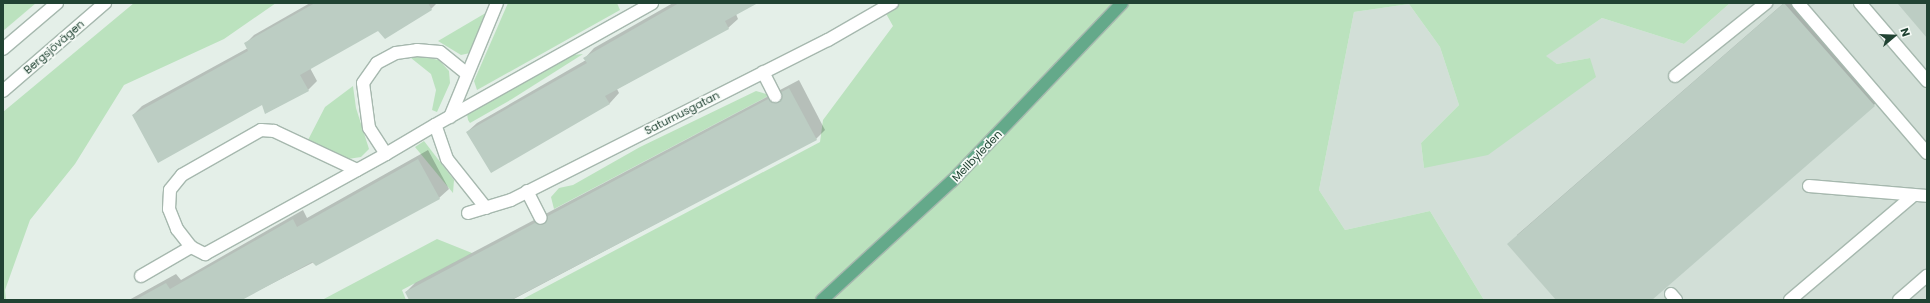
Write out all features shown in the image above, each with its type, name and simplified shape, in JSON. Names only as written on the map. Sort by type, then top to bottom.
[{"type":"main road","name":"Mellbyleden","points":[[822,300],[952,181],[1122,3]]},
{"type":"street","points":[[3,49],[57,3]]},
{"type":"street","name":"Bergsjövägen","points":[[3,91],[105,3]]},
{"type":"street","points":[[450,117],[497,3]]},
{"type":"street","points":[[357,170],[274,131],[261,130],[182,175],[170,190],[169,208],[174,222],[191,247],[205,254],[386,154],[652,3]]},
{"type":"street","name":"Saturnusgatan","points":[[468,213],[486,208],[527,191],[763,72],[892,3]]},
{"type":"street","points":[[1675,76],[1766,3]]},
{"type":"street","points":[[1798,3],[1927,153]]},
{"type":"street","points":[[1860,3],[1927,81]]},
{"type":"street","points":[[386,154],[369,128],[364,104],[362,83],[377,63],[396,53],[440,52],[467,74]]},
{"type":"street","points":[[763,72],[775,96]]},
{"type":"street","points":[[435,125],[447,159],[486,208]]},
{"type":"street","points":[[1809,186],[1927,196]]},
{"type":"street","points":[[527,191],[541,218]]},
{"type":"street","points":[[1790,300],[1914,195]]},
{"type":"street","points":[[141,276],[191,247]]},
{"type":"street","points":[[1900,300],[1927,276]]},
{"type":"shaded area","points":[[1730,3],[1927,3],[1927,300],[1484,300],[1430,211],[1345,230],[1319,190],[1354,12],[1409,4],[1440,47],[1459,105],[1421,143],[1424,168],[1590,58],[1557,64],[1545,56],[1602,18],[1684,44]]},
{"type":"green space","points":[[3,3],[36,3],[3,31]]},
{"type":"green space","points":[[134,3],[276,3],[224,39],[124,85],[75,164],[30,220],[5,290],[6,300],[3,300],[3,112]]},
{"type":"green space","points":[[508,3],[617,3],[620,10],[477,90],[474,81]]},
{"type":"green space","points":[[880,3],[1730,3],[1684,44],[1602,18],[1546,56],[1557,64],[1590,58],[1596,77],[1488,155],[1424,168],[1421,143],[1459,105],[1440,47],[1409,4],[1354,12],[1319,190],[1345,230],[1430,211],[1484,300],[521,300],[820,142],[823,120],[893,26]]},
{"type":"green space","points":[[489,11],[470,53],[461,55],[438,41]]},
{"type":"green space","points":[[583,54],[512,99],[470,123],[468,120],[467,114],[573,55]]},
{"type":"green space","points":[[419,56],[439,60],[449,71],[450,83],[437,112],[432,110],[436,90],[431,74],[411,58]]},
{"type":"green space","points":[[353,86],[356,108],[369,149],[361,157],[348,159],[308,140],[325,107]]},
{"type":"green space","points":[[756,91],[770,95],[554,209],[551,197],[559,188],[573,185],[640,147]]},
{"type":"green space","points":[[424,141],[454,180],[453,193],[415,147]]},
{"type":"green space","points":[[437,239],[472,253],[402,290],[406,300],[322,300]]},
{"type":"building","points":[[315,3],[428,3],[432,10],[385,39],[378,31],[300,75],[309,91],[265,114],[262,105],[158,163],[132,115],[248,51],[244,43]]},
{"type":"building","points":[[679,3],[758,3],[725,21],[729,29],[605,96],[610,104],[491,173],[466,132],[587,63],[583,58]]},
{"type":"building","points":[[1784,3],[1875,106],[1652,300],[1556,300],[1507,244]]},
{"type":"building","points":[[1927,3],[1927,38],[1898,4]]},
{"type":"building","points":[[789,88],[817,140],[511,300],[409,300],[405,292]]},
{"type":"building","points":[[418,159],[440,199],[316,266],[312,262],[242,300],[135,300],[166,283],[170,289],[293,219],[297,227]]}]
